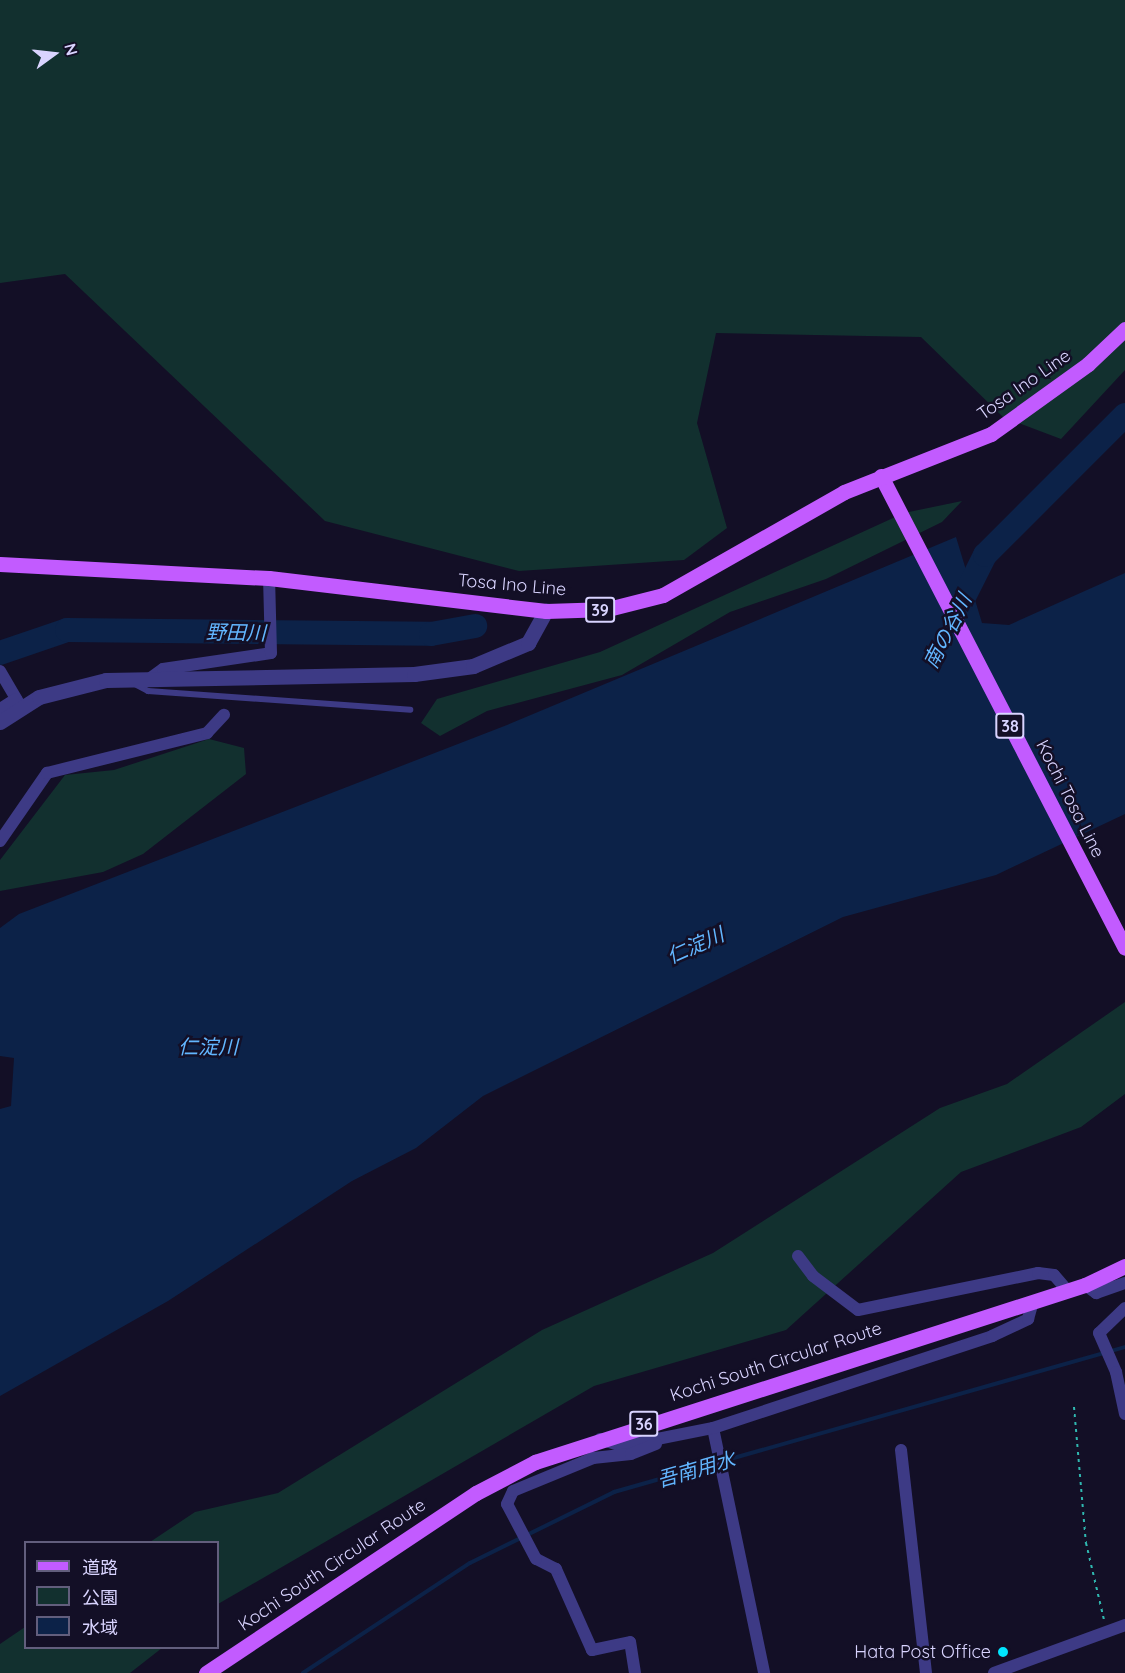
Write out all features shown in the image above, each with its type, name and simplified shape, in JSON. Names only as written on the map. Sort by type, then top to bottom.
[{"type":"main road","name":"Tosa Ino Line","points":[[0,564],[269,578],[546,611],[608,609],[663,595],[881,476],[991,434],[1088,364],[1125,329]]},
{"type":"main road","name":"Kochi Tosa Line","points":[[881,476],[1125,948]]},
{"type":"main road","name":"Kochi South Circular Route","points":[[206,1673],[476,1493],[598,1439],[1068,1291],[1125,1266]]},
{"type":"street","points":[[149,679],[163,669],[268,654],[273,640],[269,578]]},
{"type":"street","points":[[0,708],[74,686],[127,680],[414,674],[473,666],[528,643],[546,611]]},
{"type":"street","points":[[0,672],[19,703]]},
{"type":"street","points":[[0,722],[19,703]]},
{"type":"street","points":[[0,841],[47,773],[207,733],[224,715]]},
{"type":"street","points":[[798,1256],[813,1276],[858,1310],[1038,1273],[1054,1275],[1068,1291]]},
{"type":"street","points":[[1085,1285],[1096,1293],[1125,1284]]},
{"type":"street","points":[[598,1439],[622,1446],[713,1428],[992,1336],[1028,1319],[1033,1302]]},
{"type":"street","points":[[1125,1308],[1106,1323],[1099,1341],[1116,1372],[1125,1414]]},
{"type":"street","points":[[713,1428],[720,1446],[764,1673]]},
{"type":"street","points":[[635,1673],[630,1642],[592,1650],[556,1569],[536,1559],[507,1504],[513,1491],[593,1458],[631,1454],[684,1433]]},
{"type":"street","points":[[901,1450],[926,1673]]},
{"type":"street","points":[[994,1673],[1011,1670],[1125,1625]]},
{"type":"lane","points":[[127,680],[148,691],[411,710]]},
{"type":"path","points":[[1074,1407],[1086,1543],[1107,1632]]},
{"type":"green space","points":[[0,0],[1125,0],[1125,370],[1061,439],[1003,417],[921,337],[716,333],[697,423],[727,528],[684,560],[519,571],[325,521],[65,274],[0,283]]},
{"type":"green space","points":[[962,501],[942,522],[826,579],[730,612],[622,675],[487,711],[440,736],[421,723],[437,699],[600,652],[904,513]]},
{"type":"green space","points":[[209,739],[244,748],[246,774],[143,854],[103,872],[0,891],[0,860],[65,775],[114,770]]},
{"type":"green space","points":[[1125,1002],[1125,1094],[1081,1127],[961,1172],[786,1330],[594,1386],[219,1603],[219,1541],[152,1541],[195,1512],[278,1493],[542,1330],[713,1253],[940,1108],[1007,1084]]},
{"type":"green space","points":[[24,1628],[24,1649],[161,1649],[130,1673],[0,1673],[0,1644]]},
{"type":"water","name":"仁淀川","points":[[956,537],[982,623],[1009,625],[1125,573],[1125,814],[996,875],[843,917],[483,1096],[416,1148],[352,1181],[168,1301],[0,1396],[0,1109],[11,1106],[14,1058],[0,1056],[0,928],[19,914],[507,725]]},
{"type":"waterway","name":"南の谷川","points":[[956,613],[985,555],[1125,415]]},
{"type":"waterway","name":"野田川","points":[[0,653],[67,630],[431,634],[475,626]]},
{"type":"waterway","name":"吾南用水","points":[[303,1673],[470,1563],[614,1492],[1125,1347]]},
{"type":"place","name":"Hata Post Office","points":[[1003,1652]]}]
